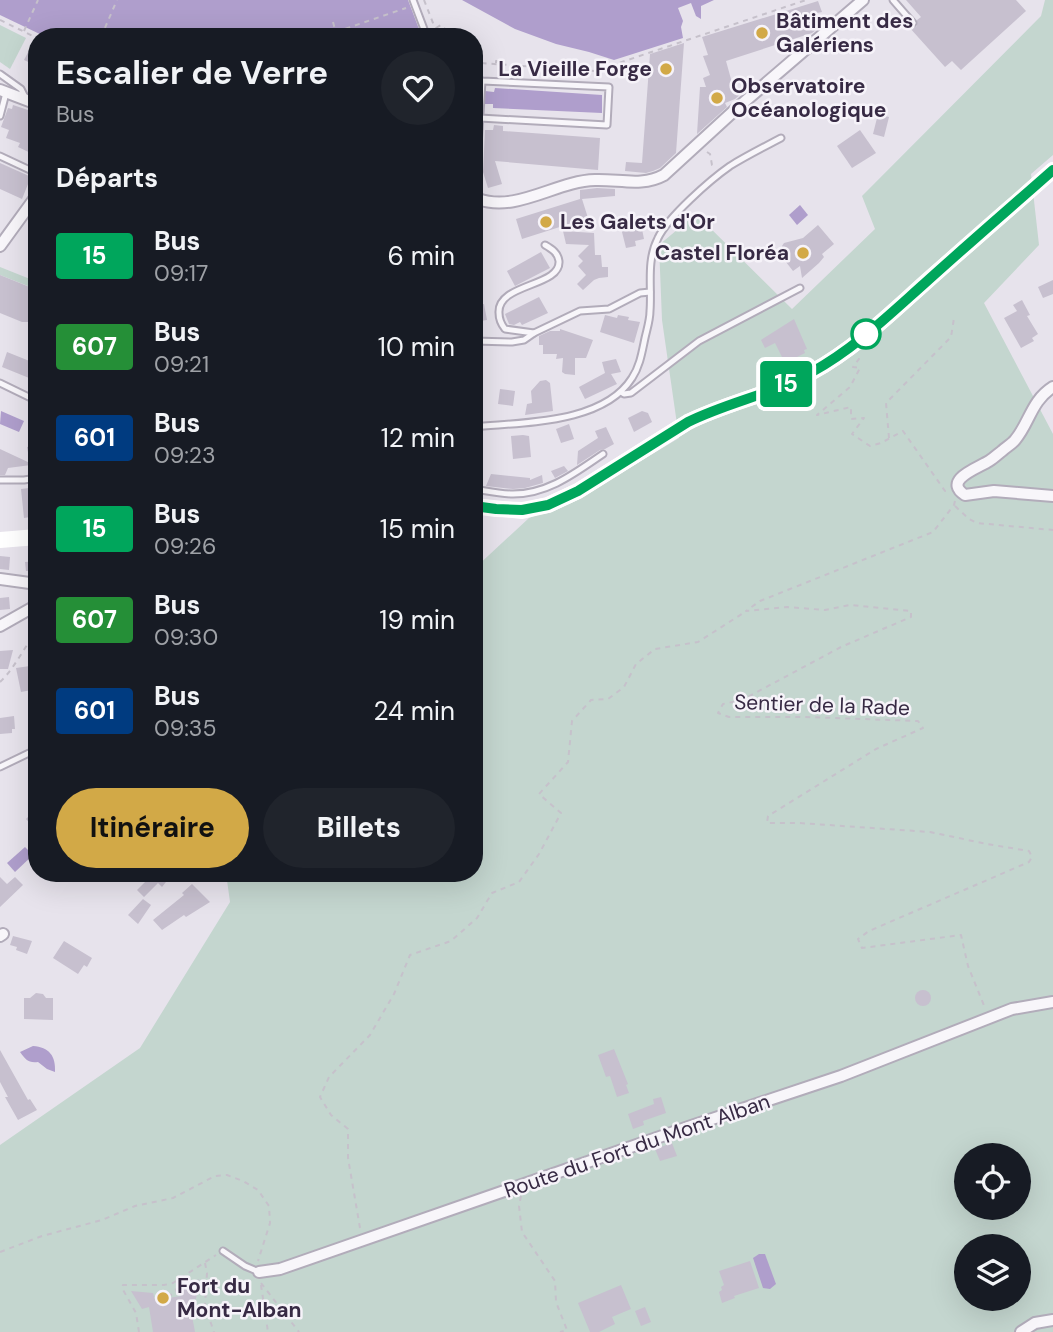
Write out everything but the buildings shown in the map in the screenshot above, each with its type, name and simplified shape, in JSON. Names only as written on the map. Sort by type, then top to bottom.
[{"type":"main road","points":[[483,507],[522,510],[548,505],[578,491],[688,422],[812,372],[871,331],[1053,170]]},
{"type":"main road","points":[[0,540],[28,538]]},
{"type":"street","points":[[483,201],[512,202],[580,181],[655,180],[863,0]]},
{"type":"street","points":[[3,92],[26,99]]},
{"type":"street","points":[[0,246],[28,207]]},
{"type":"street","points":[[1053,387],[1035,404],[1014,441],[991,460],[967,472],[957,485],[965,495],[994,491],[1053,496]]},
{"type":"street","points":[[0,579],[28,583]]},
{"type":"street","points":[[0,626],[28,610]]},
{"type":"street","name":"Route du Fort du Mont Alban","points":[[258,1274],[280,1269],[841,1076],[1012,1009],[1053,1002]]},
{"type":"street","points":[[1021,1332],[1035,1323],[1053,1320]]},
{"type":"lane","points":[[413,0],[424,28]]},
{"type":"lane","points":[[893,0],[913,23]]},
{"type":"lane","points":[[0,74],[21,89],[26,99]]},
{"type":"lane","points":[[483,83],[609,87],[607,125],[483,118]]},
{"type":"lane","points":[[0,116],[3,92]]},
{"type":"lane","points":[[483,426],[549,420],[578,414],[603,404],[621,392],[640,363],[650,313],[652,257],[658,238],[692,198],[729,167],[781,138]]},
{"type":"lane","points":[[0,156],[28,169]]},
{"type":"lane","points":[[534,333],[505,329],[499,311],[500,303],[509,295],[552,275],[558,267],[559,258],[553,249],[545,245]]},
{"type":"lane","points":[[621,392],[631,393],[699,341],[800,288]]},
{"type":"lane","points":[[483,341],[524,340],[580,311],[609,309],[640,293],[650,292]]},
{"type":"lane","points":[[0,383],[28,397]]},
{"type":"lane","points":[[483,490],[521,494],[547,488],[565,480],[603,454]]},
{"type":"lane","points":[[0,480],[28,479]]},
{"type":"lane","points":[[0,767],[28,753]]},
{"type":"lane","points":[[223,1251],[258,1274]]},
{"type":"path","points":[[23,32],[38,0]]},
{"type":"path","points":[[105,28],[117,0]]},
{"type":"path","points":[[424,0],[435,28],[442,25],[445,28]]},
{"type":"path","points":[[483,63],[595,71],[806,0]]},
{"type":"path","points":[[348,28],[411,7]]},
{"type":"path","points":[[0,20],[28,34]]},
{"type":"path","points":[[333,22],[335,28]]},
{"type":"path","points":[[496,64],[496,61],[501,61]]},
{"type":"path","points":[[707,151],[712,165],[726,163],[729,167]]},
{"type":"path","points":[[889,439],[886,403],[951,337],[954,318]]},
{"type":"path","points":[[362,1241],[348,1158],[348,1129],[331,1115],[320,1097],[330,1077],[370,1035],[394,994],[410,955],[451,941],[477,918],[492,893],[519,882],[539,854],[561,813],[539,794],[568,762],[572,721],[591,700],[608,699],[624,687],[636,664],[655,649],[698,642],[760,601],[933,532],[954,505],[956,493],[945,491],[903,431],[870,446],[852,434],[864,418],[851,419],[851,407],[817,415],[850,387],[860,368],[853,367],[859,359],[849,360]]},
{"type":"path","points":[[954,505],[977,523],[1053,530]]},
{"type":"path","name":"Sentier de la Rade","points":[[746,611],[787,607],[825,610],[850,605],[911,611],[911,617],[841,647],[742,700],[723,704],[718,713],[729,717],[918,721],[923,728],[848,765],[768,816],[767,823],[930,832],[1029,850],[1032,856],[1029,862],[869,931],[858,939],[862,948],[961,934],[968,966],[989,1017]]},
{"type":"path","points":[[0,682],[28,642]]},
{"type":"path","points":[[0,1252],[42,1236],[102,1220],[135,1206],[173,1198],[215,1176],[227,1175],[258,1190],[269,1206],[270,1223],[259,1259],[258,1274],[268,1332]]},
{"type":"path","points":[[524,1185],[519,1206],[522,1232],[555,1281],[556,1302],[567,1330],[560,1332]]},
{"type":"path","points":[[139,1332],[136,1313],[121,1289],[123,1285],[164,1286],[173,1283],[223,1251]]},
{"type":"path","points":[[204,1262],[207,1273],[205,1306],[214,1332]]},
{"type":"path","points":[[258,1274],[299,1332]]},
{"type":"path","points":[[170,1297],[177,1293],[175,1287],[184,1282],[186,1275]]},
{"type":"shaded area","points":[[0,0],[408,0],[419,28],[28,28],[0,15]]},
{"type":"shaded area","points":[[462,0],[714,0],[701,6],[701,19],[696,16],[691,3],[678,8],[683,21],[683,38],[614,60],[515,29]]},
{"type":"shaded area","points":[[1045,0],[1053,0],[1053,155],[1031,174],[1039,245],[984,303],[1053,434],[1053,1332],[0,1332],[0,1145],[140,1048],[230,902],[227,882],[483,882],[483,561],[529,518],[576,500],[679,438],[662,320],[659,245],[696,214],[792,309],[875,229],[862,196],[1041,16]]},
{"type":"shaded area","points":[[0,25],[26,38],[10,69],[0,62]]},
{"type":"shaded area","points":[[483,87],[485,91],[494,92],[495,88],[602,95],[602,113],[493,108],[493,104],[484,104],[483,108]]},
{"type":"shaded area","points":[[800,205],[808,215],[797,225],[789,215]]},
{"type":"shaded area","points":[[0,267],[28,278],[28,286],[0,275]]},
{"type":"shaded area","points":[[1,411],[24,421],[19,432],[0,424]]},
{"type":"shaded area","points":[[25,847],[28,850],[28,860],[15,872],[7,863]]},
{"type":"shaded area","points":[[33,1046],[50,1053],[55,1072],[38,1062],[28,1060],[20,1052]]},
{"type":"shaded area","points":[[765,1254],[776,1284],[770,1289],[763,1288],[753,1258]]},
{"type":"bus line","name":"15","points":[[483,507],[522,510],[548,505],[578,491],[688,422],[812,372],[865,336],[1053,170]]},
{"type":"place","name":"Bâtiment des Galériens","points":[[762,33]]},
{"type":"place","name":"La Vieille Forge","points":[[666,69]]},
{"type":"place","name":"Observatoire Océanologique","points":[[717,98]]},
{"type":"place","name":"Les Galets d'Or","points":[[546,222]]},
{"type":"place","name":"Castel Floréa","points":[[803,253]]},
{"type":"place","name":"Fort du Mont-Alban","points":[[163,1298]]}]
